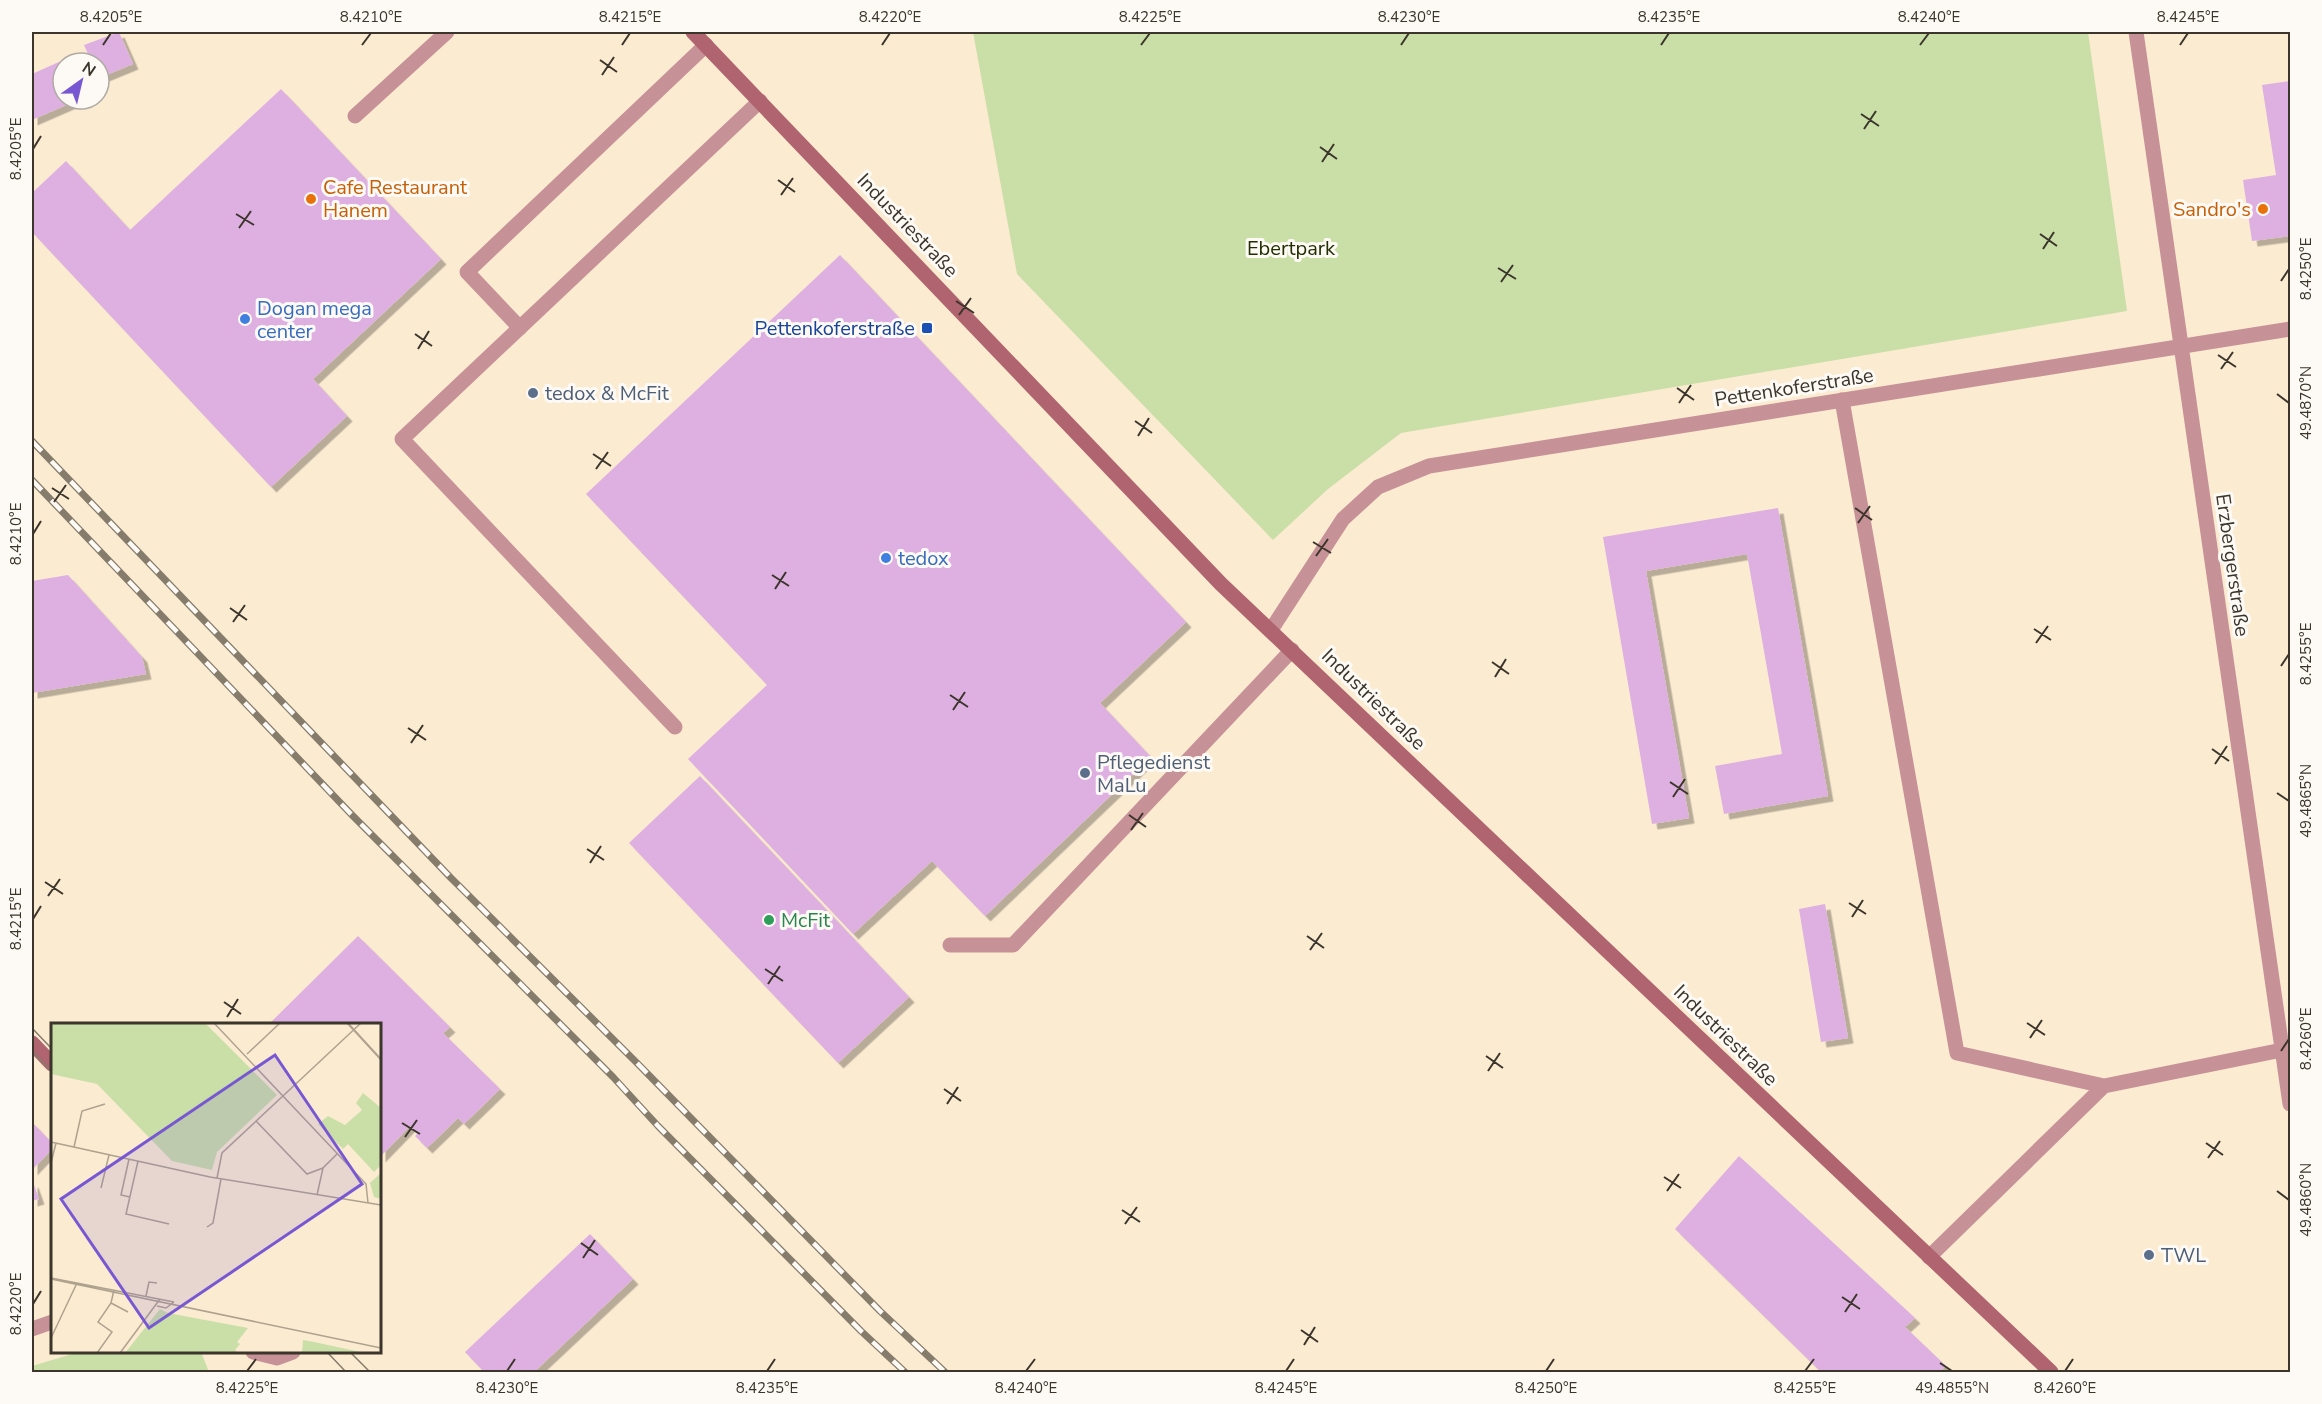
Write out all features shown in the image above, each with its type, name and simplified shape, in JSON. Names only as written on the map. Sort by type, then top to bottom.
[{"type":"street","points":[[354,116],[447,32]]},
{"type":"street","name":"Industriestraße","points":[[693,32],[1221,584],[2051,1372]]},
{"type":"street","name":"Erzbergerstraße","points":[[2136,32],[2290,1104]]},
{"type":"street","points":[[520,328],[468,272],[706,45]]},
{"type":"street","points":[[675,727],[402,439],[760,101]]},
{"type":"street","name":"Pettenkoferstraße","points":[[1271,630],[1343,519],[1378,487],[1429,466],[2290,329]]},
{"type":"street","points":[[1842,400],[1956,1053],[2104,1086],[2282,1050]]},
{"type":"street","points":[[950,945],[1013,945],[1292,650]]},
{"type":"street","points":[[32,1043],[51,1063]]},
{"type":"street","points":[[1929,1257],[2104,1086]]},
{"type":"street","points":[[32,1329],[51,1322]]},
{"type":"street","points":[[257,1353],[277,1358],[290,1353]]},
{"type":"green space","name":"Ebertpark","points":[[973,32],[2088,32],[2127,311],[1401,433],[1328,489],[1273,540],[1017,274]]},
{"type":"green space","points":[[76,1353],[201,1353],[209,1372],[32,1372],[32,1366]]},
{"type":"building","points":[[119,32],[133,64],[111,73],[111,51],[87,51],[84,45]]},
{"type":"building","points":[[51,66],[53,111],[32,120],[32,74]]},
{"type":"building","points":[[2290,81],[2290,236],[2252,241],[2243,180],[2276,175],[2262,85]]},
{"type":"building","name":"Dogan mega center","points":[[281,89],[441,259],[313,379],[347,416],[271,487],[32,232],[32,193],[66,161],[130,230]]},
{"type":"building","name":"tedox","points":[[840,255],[1186,622],[1100,703],[1151,757],[985,916],[932,861],[853,934],[688,759],[767,685],[586,494]]},
{"type":"building","points":[[1778,508],[1828,796],[1724,814],[1715,766],[1782,754],[1747,554],[1646,571],[1689,818],[1652,824],[1603,537]]},
{"type":"building","points":[[68,575],[142,657],[146,674],[32,693],[32,581]]},
{"type":"building","name":"McFit","points":[[700,776],[909,997],[838,1063],[629,843]]},
{"type":"building","points":[[1825,904],[1848,1038],[1821,1042],[1799,909]]},
{"type":"building","points":[[358,936],[450,1027],[443,1033],[500,1089],[464,1124],[458,1118],[427,1148],[415,1136],[417,1134],[410,1126],[381,1156],[381,1023],[270,1023]]},
{"type":"building","points":[[32,1122],[51,1142],[51,1150],[32,1170]]},
{"type":"building","points":[[1739,1156],[1915,1318],[1905,1327],[1946,1366],[1939,1372],[1821,1372],[1675,1229]]},
{"type":"building","points":[[32,1183],[39,1199],[32,1201]]},
{"type":"building","points":[[590,1234],[633,1279],[534,1372],[484,1372],[465,1352]]},
{"type":"tram line","points":[[32,1028],[51,1048]]},
{"type":"tram line","points":[[32,1051],[51,1071]]},
{"type":"tram line","points":[[328,1353],[346,1372]]},
{"type":"tram line","points":[[351,1353],[370,1372]]},
{"type":"railway","points":[[32,441],[451,878],[637,1063],[880,1311],[945,1372]]},
{"type":"railway","points":[[32,480],[352,815],[613,1077],[658,1126],[861,1331],[905,1372]]},
{"type":"place","name":"Cafe Restaurant Hanem","points":[[311,199]]},
{"type":"place","name":"Sandro's","points":[[2263,209]]},
{"type":"place","name":"Dogan mega center","points":[[245,319]]},
{"type":"place","name":"Pettenkoferstraße","points":[[927,328]]},
{"type":"place","name":"tedox & McFit","points":[[533,393]]},
{"type":"place","name":"tedox","points":[[886,558]]},
{"type":"place","name":"Pflegedienst MaLu","points":[[1085,773]]},
{"type":"place","name":"McFit","points":[[769,920]]},
{"type":"place","name":"TWL","points":[[2149,1255]]}]
